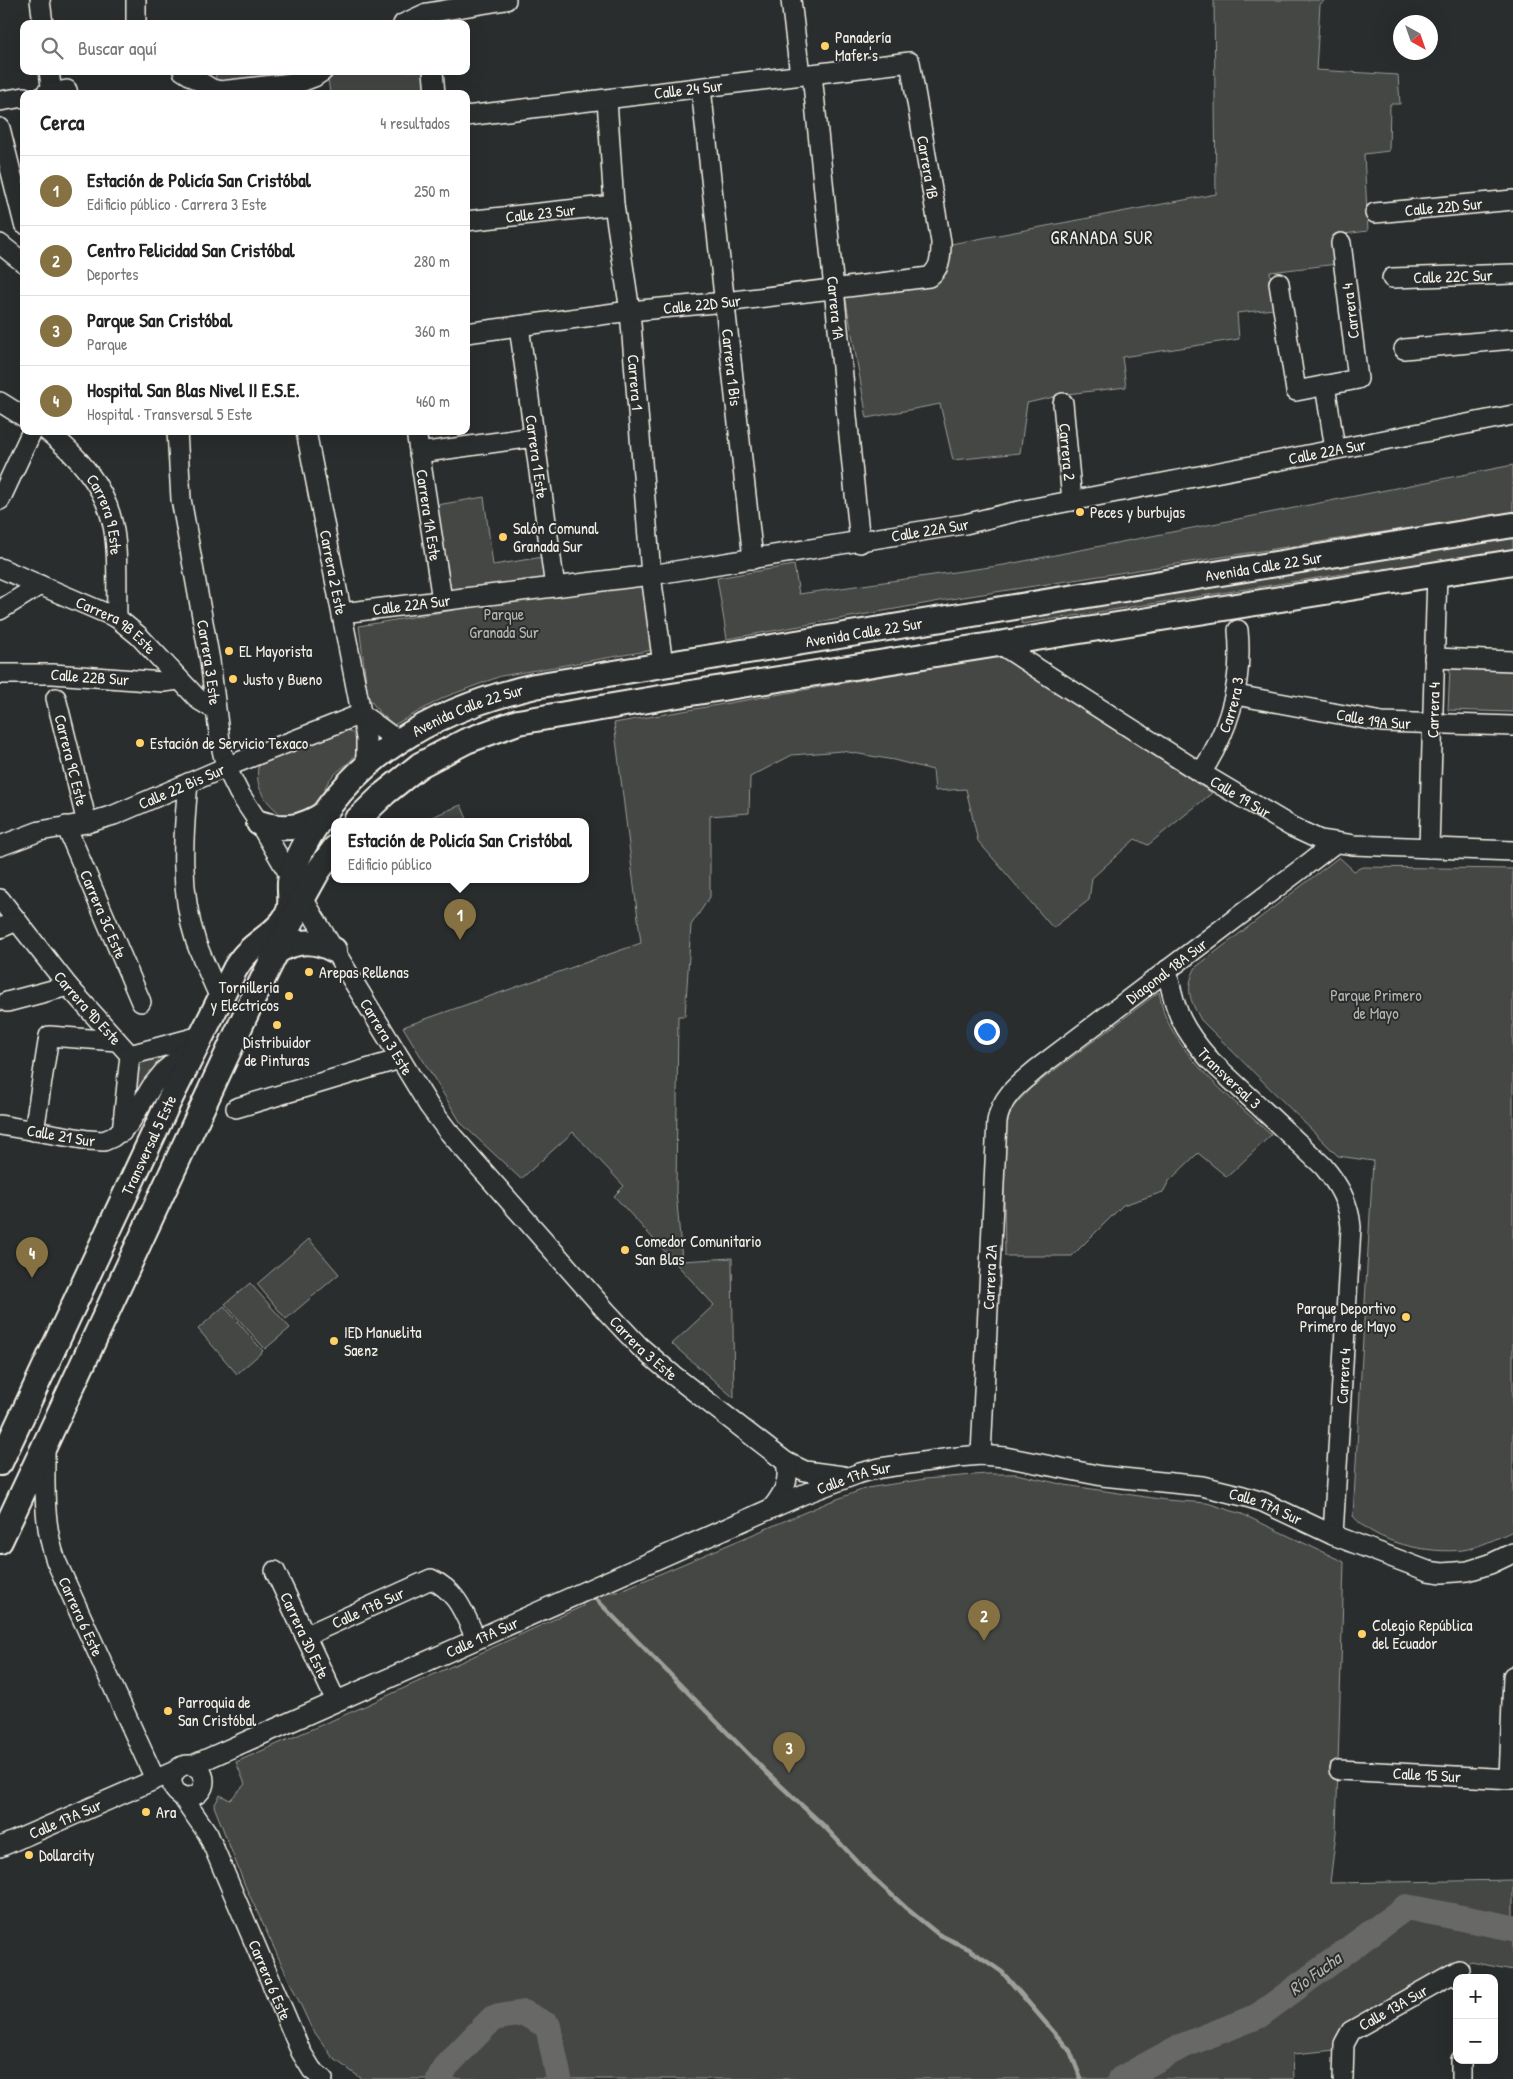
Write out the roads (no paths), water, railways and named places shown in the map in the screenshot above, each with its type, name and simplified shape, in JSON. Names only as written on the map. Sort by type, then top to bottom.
[{"type":"main road","name":"Avenida Calle 22 Sur","points":[[291,877],[302,851],[324,814],[366,766],[434,719],[509,692],[535,686],[1513,525]]},
{"type":"main road","name":"Avenida Calle 22 Sur","points":[[359,818],[384,793],[420,765],[466,741],[518,722],[556,714],[1513,562]]},
{"type":"main road","points":[[259,823],[278,828],[299,827],[324,814]]},
{"type":"main road","points":[[303,898],[331,854]]},
{"type":"main road","name":"Transversal 5 Este","points":[[0,1463],[168,1101],[235,969],[245,955],[278,927],[288,913],[290,908],[291,877]]},
{"type":"main road","name":"Transversal 5 Este","points":[[0,1541],[303,898]]},
{"type":"main road","points":[[276,952],[293,944],[305,942],[324,944],[334,950]]},
{"type":"street","points":[[40,0],[42,20]]},
{"type":"street","points":[[136,0],[136,20]]},
{"type":"street","points":[[427,18],[506,0]]},
{"type":"street","name":"Carrera 1A","points":[[791,0],[806,75],[835,289],[860,542]]},
{"type":"street","name":"Calle 24 Sur","points":[[470,116],[910,62]]},
{"type":"street","name":"Carrera 1B","points":[[910,62],[941,242],[941,256],[936,272]]},
{"type":"street","points":[[51,75],[57,90]]},
{"type":"street","points":[[190,75],[218,90]]},
{"type":"street","points":[[433,75],[435,90]]},
{"type":"street","points":[[236,90],[318,81]]},
{"type":"street","name":"Carrera 1 Bis","points":[[701,88],[753,559]]},
{"type":"street","points":[[0,101],[20,98]]},
{"type":"street","name":"Carrera 1","points":[[607,100],[614,205],[630,311],[651,575],[663,665]]},
{"type":"street","points":[[0,128],[20,208]]},
{"type":"street","name":"Calle 22D Sur","points":[[1375,212],[1513,200]]},
{"type":"street","name":"Calle 23 Sur","points":[[470,221],[614,205]]},
{"type":"street","name":"Carrera 4","points":[[1325,385],[1358,379],[1341,243]]},
{"type":"street","points":[[0,244],[20,260]]},
{"type":"street","name":"Calle 22D Sur","points":[[470,332],[630,311],[724,302],[929,277],[936,272]]},
{"type":"street","name":"Calle 22C Sur","points":[[1392,278],[1513,274]]},
{"type":"street","points":[[1279,283],[1296,391],[1325,385],[1335,449]]},
{"type":"street","name":"Carrera 1 Este","points":[[519,326],[555,587]]},
{"type":"street","points":[[1404,349],[1513,339]]},
{"type":"street","points":[[0,402],[20,414]]},
{"type":"street","name":"Carrera 2","points":[[1062,403],[1072,501]]},
{"type":"street","name":"Calle 22A Sur","points":[[342,613],[651,575],[860,542],[965,524],[1513,414]]},
{"type":"street","points":[[0,500],[30,435]]},
{"type":"street","name":"Carrera 9 Este","points":[[52,435],[87,472],[100,490],[108,506],[114,536],[117,618]]},
{"type":"street","name":"Carrera 3 Este","points":[[177,435],[181,499],[210,661],[220,741],[226,767],[239,793],[259,823],[400,1059],[447,1130],[626,1332],[673,1375],[786,1462],[806,1471],[849,1476]]},
{"type":"street","name":"Carrera 2 Este","points":[[307,435],[366,738],[366,766]]},
{"type":"street","name":"Carrera 1A Este","points":[[417,435],[442,600]]},
{"type":"street","points":[[419,453],[534,437]]},
{"type":"street","name":"Carrera 9B Este","points":[[0,568],[117,618],[140,636],[199,700],[215,707]]},
{"type":"street","name":"Carrera 4","points":[[1429,848],[1437,573]]},
{"type":"street","points":[[0,610],[40,585]]},
{"type":"street","name":"Carrera 3","points":[[1201,773],[1223,735],[1236,695],[1240,650],[1238,630]]},
{"type":"street","name":"Calle 19 Sur","points":[[1000,644],[1201,773],[1292,827],[1320,840],[1334,844],[1513,851]]},
{"type":"street","points":[[1434,658],[1513,661]]},
{"type":"street","name":"Calle 22B Sur","points":[[0,674],[53,674],[163,682],[179,680]]},
{"type":"street","name":"Calle 19A Sur","points":[[1236,695],[1382,722],[1513,726]]},
{"type":"street","name":"Carrera 9C Este","points":[[56,698],[87,823]]},
{"type":"street","points":[[361,714],[390,735],[401,740]]},
{"type":"street","name":"Calle 22 Bis Sur","points":[[0,846],[28,835],[87,823],[114,815],[226,767],[361,714]]},
{"type":"street","points":[[188,783],[183,836],[184,886],[196,942],[220,998]]},
{"type":"street","name":"Carrera 3C Este","points":[[66,826],[141,1002]]},
{"type":"street","name":"Diagonal 18A Sur","points":[[1003,1102],[1010,1093],[1038,1068],[1334,844]]},
{"type":"street","name":"Carrera 9D Este","points":[[0,899],[8,924],[68,986],[130,1055],[122,1132]]},
{"type":"street","name":"Transversal 3","points":[[1167,970],[1179,1017],[1196,1045],[1323,1166]]},
{"type":"street","points":[[7,1002],[68,986]]},
{"type":"street","points":[[34,1130],[50,1036],[117,1041]]},
{"type":"street","points":[[130,1055],[200,1039]]},
{"type":"street","points":[[122,1132],[161,1075],[200,1039]]},
{"type":"street","points":[[236,1108],[400,1059]]},
{"type":"street","name":"Carrera 2A","points":[[982,1455],[997,1122],[1003,1102]]},
{"type":"street","name":"Calle 21 Sur","points":[[0,1125],[97,1141],[122,1132]]},
{"type":"street","name":"Carrera 4","points":[[1323,1166],[1336,1182],[1347,1203],[1352,1227],[1333,1535]]},
{"type":"street","name":"Carrera 6 Este","points":[[45,1444],[45,1514],[50,1545],[156,1779]]},
{"type":"street","name":"Calle 17A Sur","points":[[130,1791],[188,1781],[227,1749],[772,1508],[849,1476],[880,1468],[982,1455],[1005,1457],[1102,1476],[1202,1486],[1263,1502],[1333,1535],[1413,1566],[1442,1573],[1479,1568],[1513,1553]]},
{"type":"street","points":[[772,1508],[785,1488],[788,1476],[786,1462]]},
{"type":"street","name":"Carrera 3D Este","points":[[275,1571],[336,1701]]},
{"type":"street","name":"Calle 17B Sur","points":[[305,1636],[431,1578],[452,1592],[461,1605],[476,1639]]},
{"type":"street","points":[[1511,1779],[1513,1676]]},
{"type":"street","name":"Calle 15 Sur","points":[[1339,1770],[1511,1779]]},
{"type":"street","name":"Calle 17A Sur","points":[[0,1847],[156,1779],[188,1781]]},
{"type":"street","name":"Carrera 6 Este","points":[[188,1781],[208,1834],[311,2076]]},
{"type":"street","name":"Calle 13A Sur","points":[[1343,2079],[1344,2044],[1351,2031],[1453,1977]]},
{"type":"street","points":[[1461,2064],[1461,2079]]},
{"type":"waterway","points":[[595,1598],[766,1772],[824,1826],[869,1874],[938,1934],[969,1949],[1002,1972],[1070,2051],[1081,2079]]},
{"type":"waterway","name":"Río Fucha","points":[[1121,2079],[1180,2047],[1258,2016],[1406,1907],[1513,1928]]},
{"type":"waterway","name":"Río Fucha","points":[[439,2079],[446,2066],[493,2018],[524,2013],[548,2026],[559,2079]]},
{"type":"place","name":"Panadería Mafer's","points":[[825,46]]},
{"type":"place","name":"Peces y burbujas","points":[[1080,512]]},
{"type":"place","name":"Salón Comunal Granada Sur","points":[[503,537]]},
{"type":"place","name":"EL Mayorista","points":[[229,651]]},
{"type":"place","name":"Justo y Bueno","points":[[233,679]]},
{"type":"place","name":"Estación de Servicio Texaco","points":[[140,743]]},
{"type":"place","name":"Estación de Policía San Cristóbal","points":[[460,940]]},
{"type":"place","name":"Arepas Rellenas","points":[[309,972]]},
{"type":"place","name":"Tornilleria y Electricos","points":[[289,996]]},
{"type":"place","name":"Distribuidor de Pinturas","points":[[277,1025]]},
{"type":"place","name":"Comedor Comunitario San Blas","points":[[625,1250]]},
{"type":"place","name":"Hospital San Blas Nivel II E.S.E.","points":[[32,1278]]},
{"type":"place","name":"Parque Deportivo Primero de Mayo","points":[[1406,1317]]},
{"type":"place","name":"IED Manuelita Saenz","points":[[334,1341]]},
{"type":"place","name":"Colegio República del Ecuador","points":[[1362,1634]]},
{"type":"place","name":"Centro Felicidad San Cristóbal","points":[[984,1641]]},
{"type":"place","name":"Parroquia de San Cristóbal","points":[[168,1711]]},
{"type":"place","name":"Parque San Cristóbal","points":[[789,1773]]},
{"type":"place","name":"Ara","points":[[146,1812]]},
{"type":"place","name":"Dollarcity","points":[[29,1855]]},
{"type":"district","name":"GRANADA SUR","points":[[1102,238]]},
{"type":"park label","name":"Parque Granada Sur","points":[[504,623]]},
{"type":"park label","name":"Parque Primero de Mayo","points":[[1376,1004]]}]
